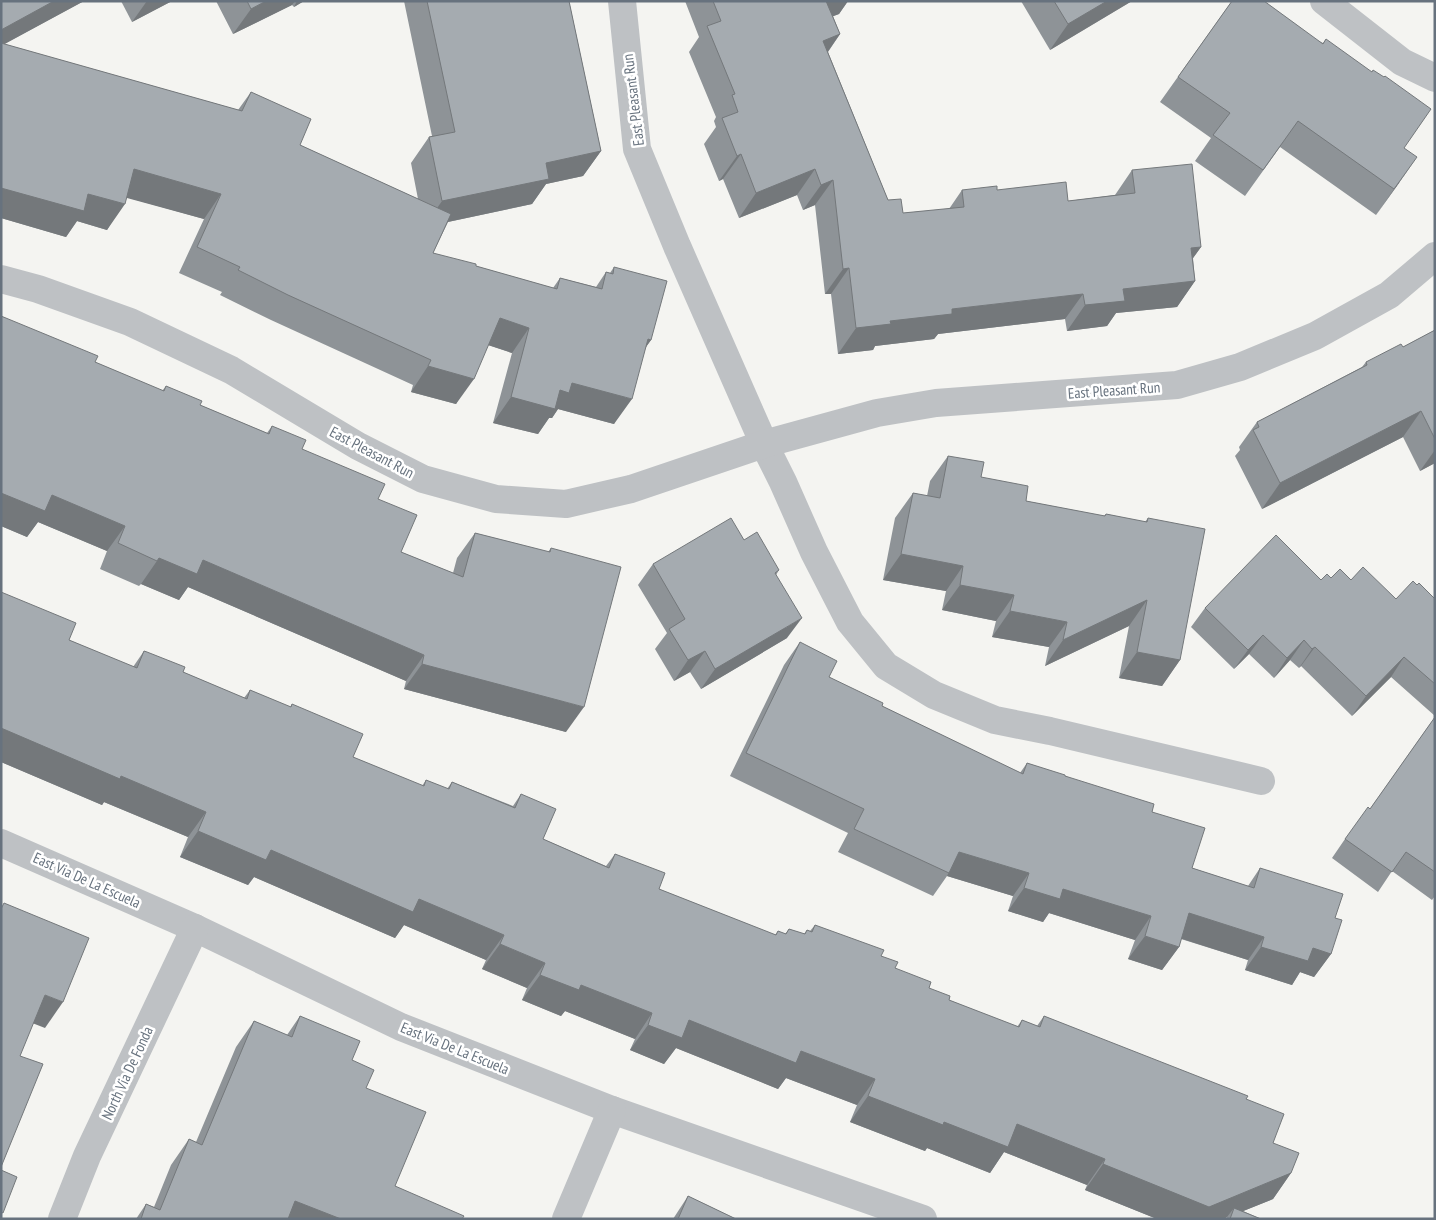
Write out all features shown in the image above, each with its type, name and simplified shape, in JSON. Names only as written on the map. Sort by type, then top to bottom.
[{"type":"street","name":"East Pleasant Run","points":[[622,1],[638,149],[677,246],[764,444],[814,552],[850,622],[886,666],[934,695],[995,720],[1050,730],[1261,781]]},
{"type":"street","points":[[1324,1],[1402,62],[1435,78]]},
{"type":"street","name":"East Pleasant Run","points":[[1,279],[38,289],[130,322],[231,370],[358,446],[423,479],[496,500],[566,504],[631,489],[764,444],[877,413],[936,404],[1177,385],[1240,367],[1315,336],[1389,296],[1435,256]]},
{"type":"street","name":"East Via De La Escuela","points":[[1,842],[195,928],[401,1027],[612,1110],[923,1219]]},
{"type":"street","name":"North Via De Fonda","points":[[62,1219],[87,1156],[195,928]]},
{"type":"street","points":[[566,1219],[612,1110]]},
{"type":"building","points":[[1,1],[54,1],[1,30]]},
{"type":"building","points":[[247,1],[266,1],[251,9]]},
{"type":"building","points":[[427,1],[569,1],[601,151],[546,163],[549,179],[442,201],[429,137],[455,132]]},
{"type":"building","points":[[713,1],[826,1],[840,34],[823,41],[888,200],[901,199],[903,213],[964,207],[962,190],[997,186],[997,190],[1066,182],[1068,201],[1135,193],[1132,170],[1192,164],[1201,247],[1191,248],[1195,281],[1123,289],[1125,301],[1085,305],[1083,294],[952,309],[952,314],[890,321],[891,324],[856,328],[849,268],[843,269],[833,180],[821,185],[815,169],[756,193],[741,154],[737,156],[722,118],[738,112],[732,95],[735,94],[707,26],[721,21]]},
{"type":"building","points":[[1054,1],[1107,1],[1068,24]]},
{"type":"building","points":[[1232,1],[1264,1],[1323,44],[1326,39],[1372,72],[1373,70],[1385,76],[1431,109],[1404,148],[1417,157],[1394,189],[1298,121],[1263,170],[1213,135],[1230,113],[1178,77]]},
{"type":"building","points":[[1,43],[242,111],[251,92],[311,119],[300,145],[451,214],[433,253],[557,289],[560,278],[602,289],[606,272],[613,274],[614,267],[667,281],[651,340],[648,339],[632,399],[572,383],[569,393],[560,390],[555,409],[511,397],[529,328],[500,318],[474,379],[428,366],[431,360],[288,295],[238,270],[240,267],[197,247],[221,194],[134,169],[125,204],[88,194],[84,211],[1,188]]},
{"type":"building","points":[[1,316],[98,356],[95,362],[164,391],[166,386],[202,401],[200,405],[269,434],[272,426],[306,440],[302,449],[385,484],[378,499],[417,515],[401,552],[463,577],[475,533],[550,552],[551,548],[621,567],[584,707],[422,664],[424,655],[203,560],[197,574],[159,558],[157,561],[118,543],[125,526],[52,495],[45,511],[1,493]]},
{"type":"building","points":[[1435,330],[1435,439],[1421,411],[1280,483],[1253,430],[1259,427],[1257,422],[1367,365],[1366,362],[1401,344],[1403,347]]},
{"type":"building","points":[[948,456],[984,462],[981,477],[1028,486],[1026,501],[1105,516],[1106,514],[1147,522],[1148,518],[1205,529],[1180,660],[1137,652],[1147,600],[1063,640],[1067,622],[1010,611],[1014,595],[960,585],[963,566],[901,554],[913,493],[940,498]]},
{"type":"building","points":[[731,518],[744,540],[757,532],[779,570],[775,573],[802,618],[715,669],[705,651],[688,660],[669,629],[685,619],[653,564]]},
{"type":"building","points":[[1276,535],[1321,580],[1327,574],[1331,578],[1340,569],[1351,580],[1363,567],[1396,599],[1413,581],[1417,585],[1419,583],[1435,599],[1435,684],[1404,657],[1366,696],[1315,647],[1312,649],[1304,640],[1287,658],[1263,635],[1248,650],[1205,608]]},
{"type":"building","points":[[1,592],[76,623],[69,640],[137,668],[144,651],[185,667],[183,672],[247,699],[250,690],[291,707],[292,704],[363,734],[353,757],[424,786],[426,780],[449,789],[452,782],[515,808],[521,794],[556,809],[543,839],[609,868],[615,854],[665,873],[659,889],[776,935],[778,931],[786,934],[789,929],[805,934],[807,930],[812,932],[815,925],[884,950],[881,956],[898,962],[895,968],[931,982],[929,988],[950,996],[949,1000],[1019,1027],[1022,1020],[1040,1027],[1044,1016],[1248,1096],[1246,1099],[1284,1114],[1273,1143],[1299,1153],[1291,1173],[1209,1207],[1103,1164],[1105,1159],[1017,1124],[1008,1147],[944,1122],[943,1125],[868,1096],[875,1079],[801,1051],[796,1063],[689,1020],[682,1038],[648,1025],[652,1013],[581,985],[579,990],[540,975],[545,963],[500,944],[504,935],[419,899],[413,912],[271,850],[266,860],[198,831],[206,812],[121,776],[120,779],[1,728]]},
{"type":"building","points":[[800,642],[837,661],[829,677],[883,703],[882,706],[1023,774],[1027,763],[1154,804],[1152,812],[1205,828],[1192,868],[1254,888],[1260,868],[1343,894],[1335,918],[1342,920],[1331,954],[1313,948],[1308,961],[1261,947],[1264,937],[1189,913],[1179,947],[1145,936],[1151,916],[1063,889],[1060,899],[1024,888],[1029,873],[959,852],[949,873],[854,829],[864,809],[746,753]]},
{"type":"building","points":[[1435,717],[1435,872],[1406,852],[1392,872],[1345,839],[1368,807],[1370,809]]},
{"type":"building","points":[[4,903],[89,938],[63,1002],[45,995],[20,1056],[43,1064],[1,1167],[1,909]]},
{"type":"building","points":[[300,1016],[360,1041],[352,1060],[374,1070],[366,1088],[426,1112],[395,1186],[464,1216],[462,1219],[341,1219],[295,1201],[288,1219],[141,1219],[146,1204],[160,1210],[189,1139],[202,1145],[254,1021],[292,1037]]},
{"type":"building","points":[[1,1170],[17,1177],[3,1213],[1,1212]]},
{"type":"building","points":[[688,1196],[736,1219],[678,1219]]},
{"type":"building","points":[[1234,1208],[1261,1219],[1230,1219]]}]
